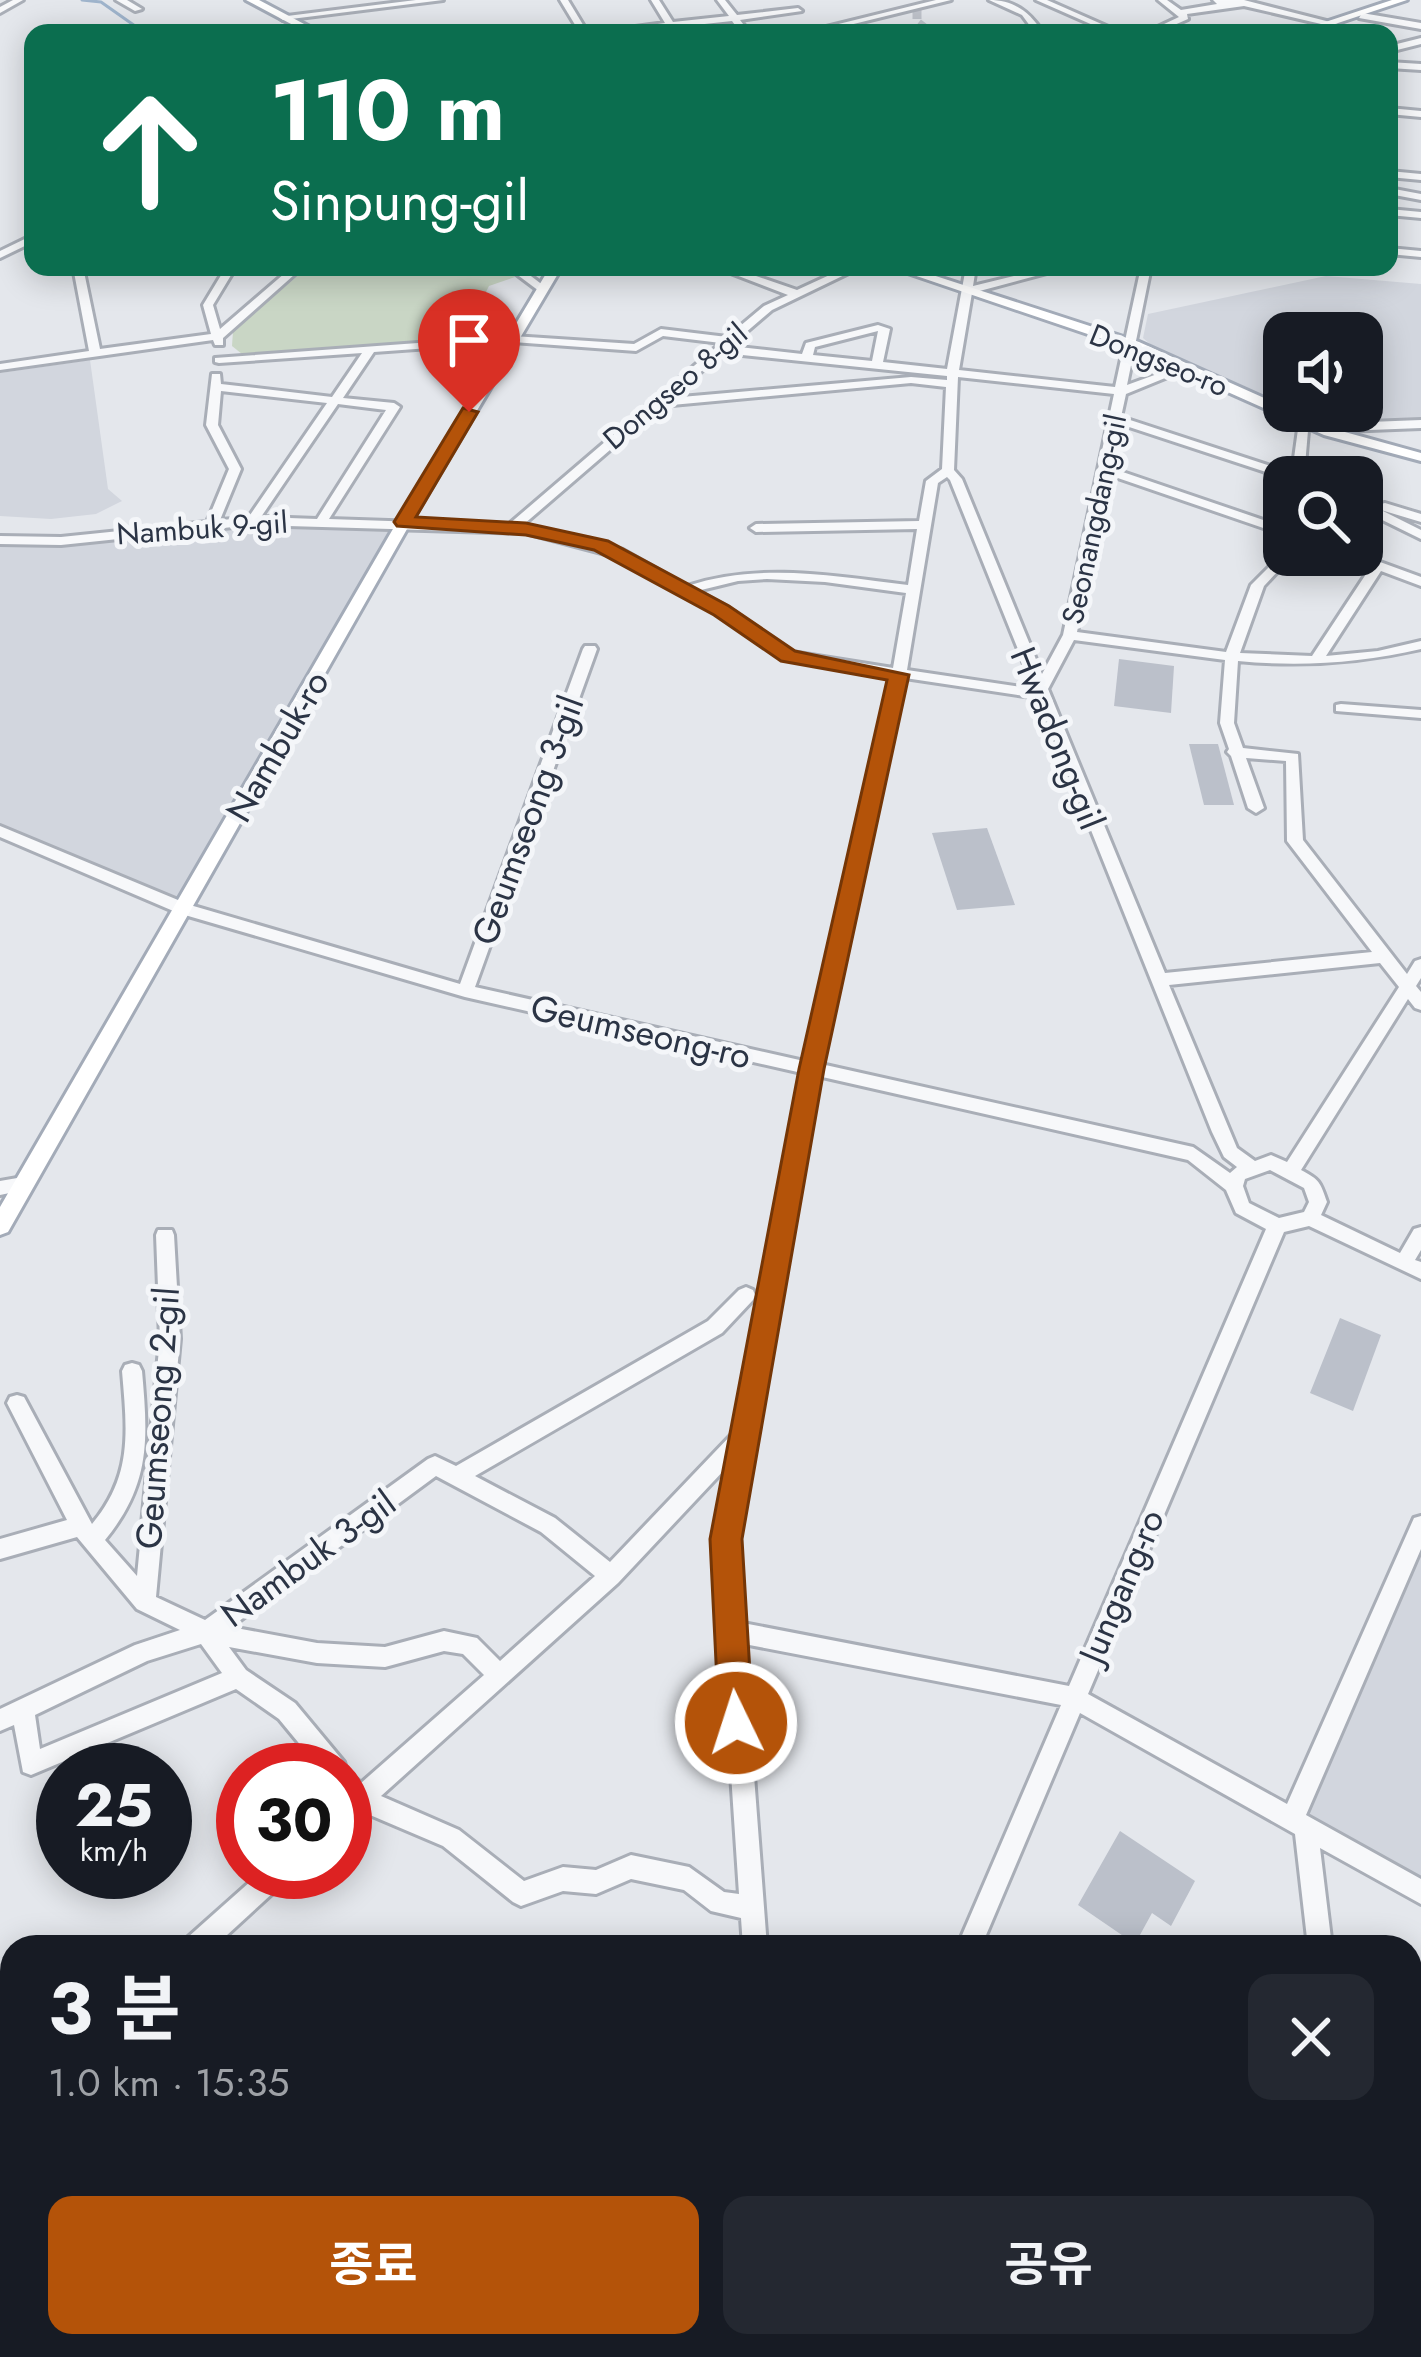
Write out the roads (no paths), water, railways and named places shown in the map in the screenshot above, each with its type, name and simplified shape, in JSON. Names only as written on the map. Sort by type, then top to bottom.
[{"type":"main road","points":[[251,0],[297,24]]},
{"type":"main road","points":[[1334,24],[1402,0]]},
{"type":"main road","name":"Nambuk-ro","points":[[0,1226],[551,276]]},
{"type":"main road","name":"Dongseo-ro","points":[[922,276],[1134,345],[1263,402]]},
{"type":"main road","name":"Dongseo-ro","points":[[1336,432],[1421,457]]},
{"type":"street","points":[[0,10],[19,0]]},
{"type":"street","points":[[121,0],[138,9]]},
{"type":"street","points":[[324,0],[341,10]]},
{"type":"street","points":[[283,17],[357,4],[439,0]]},
{"type":"street","points":[[721,0],[740,24]]},
{"type":"street","points":[[790,0],[807,24]]},
{"type":"street","points":[[854,24],[947,0]]},
{"type":"street","points":[[993,0],[1025,13],[1033,24]]},
{"type":"street","points":[[1040,0],[1097,24]]},
{"type":"street","points":[[1162,0],[1184,17],[1177,24]]},
{"type":"street","points":[[1281,10],[1291,0]]},
{"type":"street","points":[[1315,17],[1331,0]]},
{"type":"street","points":[[1179,13],[1221,2],[1249,2],[1334,24]]},
{"type":"street","points":[[699,24],[798,11]]},
{"type":"street","points":[[1362,16],[1421,26]]},
{"type":"street","points":[[879,19],[917,22]]},
{"type":"street","points":[[80,276],[95,354]]},
{"type":"street","points":[[213,523],[235,469],[212,425],[220,360],[219,336],[208,305],[226,276]]},
{"type":"street","points":[[0,368],[219,336],[288,276]]},
{"type":"street","points":[[525,276],[543,289]]},
{"type":"street","points":[[745,276],[797,295]]},
{"type":"street","name":"Dongseo 8-gil","points":[[511,529],[768,308],[837,276]]},
{"type":"street","name":"Hwadong-gil","points":[[969,276],[953,377],[948,471],[956,479],[1230,1153],[1249,1166]]},
{"type":"street","points":[[966,291],[1027,276]]},
{"type":"street","name":"Seonangdang-gil","points":[[1040,694],[1070,635],[1134,345],[1145,276]]},
{"type":"street","points":[[806,358],[810,345],[878,328],[884,329],[877,364]]},
{"type":"street","points":[[220,360],[513,339],[636,348],[661,332],[806,358],[953,377],[1122,391],[1186,367]]},
{"type":"street","points":[[252,521],[369,352]]},
{"type":"street","points":[[653,404],[953,377]]},
{"type":"street","points":[[215,387],[394,407],[322,521]]},
{"type":"street","points":[[1116,419],[1263,467]]},
{"type":"street","points":[[1383,424],[1421,424]]},
{"type":"street","points":[[752,1935],[726,1539],[812,1069],[898,675],[932,481],[948,471]]},
{"type":"street","points":[[1104,472],[1263,524]]},
{"type":"street","points":[[1383,508],[1421,518]]},
{"type":"street","points":[[1383,514],[1421,535]]},
{"type":"street","name":"Nambuk 9-gil","points":[[0,540],[61,541],[252,521],[404,522],[511,529],[601,545],[788,656],[1040,694]]},
{"type":"street","points":[[756,528],[924,525]]},
{"type":"street","points":[[1383,568],[1421,582]]},
{"type":"street","points":[[1256,808],[1227,723],[1232,655],[1258,585],[1267,576]]},
{"type":"street","points":[[1316,660],[1371,576]]},
{"type":"street","points":[[684,591],[714,578],[798,577],[910,590]]},
{"type":"street","points":[[1070,635],[1316,660],[1363,660],[1421,645]]},
{"type":"street","name":"Geumseong 3-gil","points":[[465,991],[590,649]]},
{"type":"street","points":[[1341,708],[1421,714]]},
{"type":"street","points":[[1234,752],[1293,757],[1294,842],[1421,1004]]},
{"type":"street","name":"Geumseong-ro","points":[[0,831],[184,909],[465,991],[1193,1154],[1234,1186]]},
{"type":"street","points":[[1158,980],[1382,956]]},
{"type":"street","points":[[1292,1168],[1421,965]]},
{"type":"street","points":[[1310,1218],[1318,1202],[1312,1184],[1292,1168],[1271,1162],[1249,1166],[1234,1186],[1242,1208],[1277,1226],[1310,1218],[1413,1267],[1421,1234]]},
{"type":"street","points":[[0,1188],[23,1184]]},
{"type":"street","name":"Jungang-ro","points":[[974,1935],[1277,1226]]},
{"type":"street","name":"Geumseong 2-gil","points":[[145,1602],[170,1339],[165,1235]]},
{"type":"street","points":[[455,1477],[715,1327],[746,1295]]},
{"type":"street","points":[[0,1549],[87,1533],[124,1505],[138,1447],[132,1371]]},
{"type":"street","points":[[17,1403],[87,1533],[145,1602],[206,1632],[317,1653],[385,1658],[444,1641],[469,1645],[501,1677]]},
{"type":"street","points":[[372,1780],[501,1677],[610,1576],[742,1436]]},
{"type":"street","name":"Nambuk 3-gil","points":[[0,1720],[143,1652],[206,1632],[435,1465],[455,1477]]},
{"type":"street","points":[[455,1477],[548,1525],[610,1576]]},
{"type":"street","points":[[1319,1935],[1299,1825],[1421,1525]]},
{"type":"street","points":[[730,1630],[1073,1696],[1421,1892]]},
{"type":"street","points":[[206,1632],[238,1677],[287,1711],[314,1743]]},
{"type":"street","points":[[23,1709],[31,1764],[238,1677]]},
{"type":"street","points":[[372,1807],[451,1838],[521,1894],[563,1879],[596,1882],[631,1867],[689,1879],[719,1903],[749,1907]]},
{"type":"street","points":[[209,1935],[249,1899]]},
{"type":"waterway","points":[[82,0],[101,2],[132,24]]},
{"type":"tunnel","points":[[917,10],[920,24]]}]
